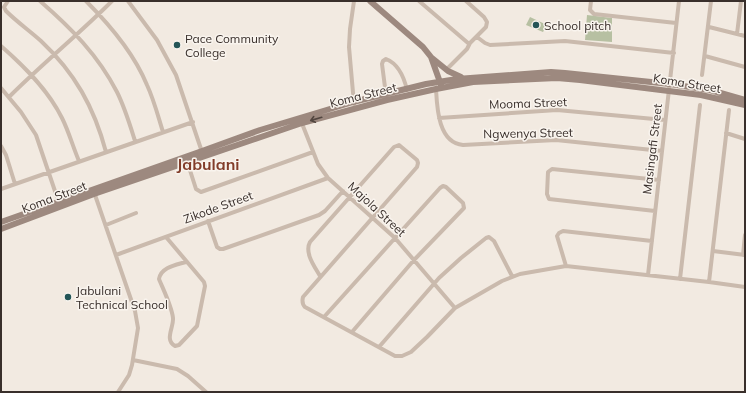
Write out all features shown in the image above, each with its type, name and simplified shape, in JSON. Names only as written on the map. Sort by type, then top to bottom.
[{"type":"main road","points":[[370,1],[423,47],[431,57],[446,70],[464,78]]},
{"type":"main road","points":[[431,57],[439,86]]},
{"type":"main road","name":"Koma Street","points":[[94,192],[300,120],[354,105],[439,86],[464,78],[558,72],[670,87],[745,106]]},
{"type":"main road","name":"Koma Street","points":[[387,97],[407,90],[473,82],[557,78],[710,90],[745,100]]},
{"type":"main road","name":"Koma Street","points":[[1,222],[187,161],[203,153]]},
{"type":"main road","name":"Koma Street","points":[[1,229],[59,204]]},
{"type":"street","points":[[8,1],[4,8],[6,12],[33,34],[55,55],[80,87],[91,107],[106,152]]},
{"type":"street","points":[[40,1],[76,34],[101,65],[114,86],[123,106],[135,141]]},
{"type":"street","points":[[86,1],[123,43],[137,65],[147,85],[163,132]]},
{"type":"street","points":[[9,97],[112,1]]},
{"type":"street","points":[[128,1],[154,35],[166,54],[176,75],[203,153]]},
{"type":"street","points":[[354,1],[349,47],[354,105]]},
{"type":"street","points":[[419,1],[469,43]]},
{"type":"street","points":[[446,70],[467,49],[469,43],[486,27],[486,20],[466,1]]},
{"type":"street","points":[[591,1],[590,9],[594,14],[676,23]]},
{"type":"street","name":"Masingafi Street","points":[[648,275],[679,1]]},
{"type":"street","points":[[702,75],[712,1]]},
{"type":"street","points":[[737,34],[741,1]]},
{"type":"street","points":[[709,27],[745,36]]},
{"type":"street","points":[[477,37],[490,45],[565,41],[674,53]]},
{"type":"street","points":[[1,46],[32,74],[49,97],[60,114],[79,161]]},
{"type":"street","points":[[705,56],[745,67]]},
{"type":"street","points":[[387,97],[382,64],[382,61],[386,59],[389,60],[401,72],[407,90]]},
{"type":"street","name":"Ngwenya Street","points":[[439,86],[439,118],[442,127],[454,143],[461,145],[556,140],[662,151]]},
{"type":"street","points":[[1,88],[36,135],[59,204]]},
{"type":"street","points":[[680,279],[700,104]]},
{"type":"street","name":"Mooma Street","points":[[439,118],[556,110],[665,120]]},
{"type":"street","points":[[709,282],[729,110]]},
{"type":"street","name":"Majola Street","points":[[300,120],[318,164],[328,178],[395,238],[455,308]]},
{"type":"street","points":[[1,189],[193,122]]},
{"type":"street","points":[[726,133],[745,139]]},
{"type":"street","points":[[1,146],[6,155],[15,184]]},
{"type":"street","points":[[320,276],[308,252],[308,245],[395,146],[400,146],[416,159],[418,164],[415,169],[320,276],[303,297],[302,303],[305,307],[395,356],[400,357],[408,354],[455,308],[512,276],[566,266],[745,287]]},
{"type":"street","points":[[187,161],[196,189],[201,192],[313,152]]},
{"type":"street","points":[[655,210],[549,199],[547,194],[549,170],[552,169],[659,180]]},
{"type":"street","name":"Zikode Street","points":[[116,255],[328,178]]},
{"type":"street","points":[[324,317],[441,187],[444,186],[463,203],[464,207],[414,260],[352,332]]},
{"type":"street","points":[[208,221],[217,246],[222,249],[319,216],[343,191]]},
{"type":"street","points":[[94,192],[137,317],[138,328],[133,360],[129,375],[118,392]]},
{"type":"street","points":[[106,225],[136,213]]},
{"type":"street","points":[[566,266],[557,236],[562,232],[652,241]]},
{"type":"street","points":[[713,251],[744,255],[745,235]]},
{"type":"street","points":[[166,237],[204,283],[205,287],[197,326],[179,345],[175,346],[171,344],[169,340],[173,317],[159,279],[160,274],[164,269],[186,262]]},
{"type":"street","points":[[379,347],[434,284],[461,258],[488,237],[494,241],[512,276]]},
{"type":"street","points":[[133,360],[177,369],[191,378],[206,392]]},
{"type":"green space","points":[[587,15],[612,18],[612,42],[585,40]]},
{"type":"green space","name":"School pitch","points":[[530,17],[547,25],[543,32],[526,25]]},
{"type":"place","name":"School pitch","points":[[536,25]]},
{"type":"place","name":"Pace Community College","points":[[177,45]]},
{"type":"place","name":"Jabulani Technical School","points":[[68,297]]},
{"type":"district","name":"Jabulani","points":[[208,164]]}]
